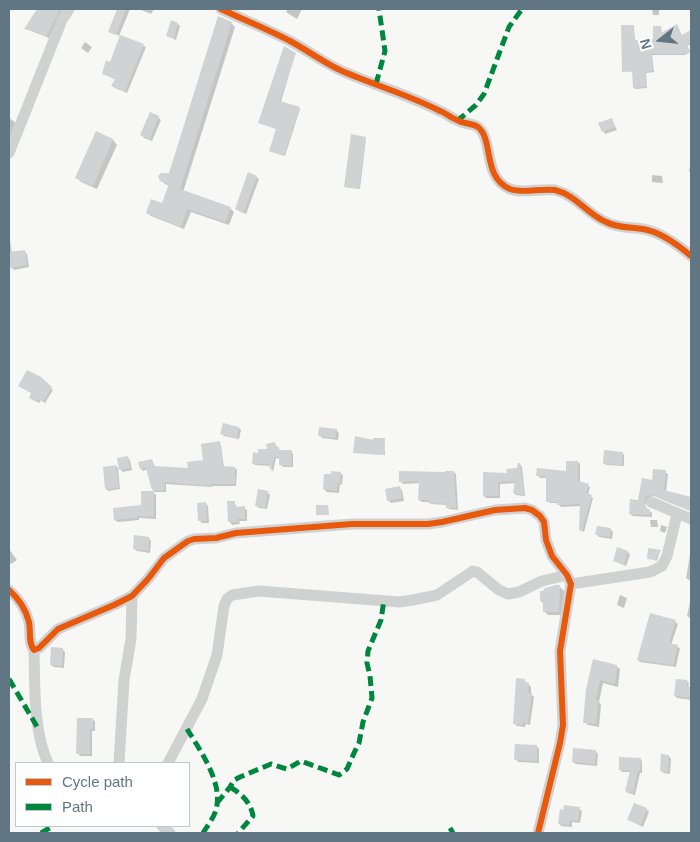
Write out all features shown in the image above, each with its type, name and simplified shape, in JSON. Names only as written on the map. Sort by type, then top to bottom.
[{"type":"street","points":[[9,153],[62,20],[69,9]]},
{"type":"street","points":[[221,9],[290,41],[341,70],[442,111],[457,121],[477,127],[483,136],[494,176],[511,189],[522,191],[554,190],[566,194],[606,222],[621,227],[644,229],[657,233],[691,256]]},
{"type":"street","points":[[651,502],[691,519]]},
{"type":"street","points":[[34,650],[39,648],[58,629],[132,596],[164,558],[188,541],[194,539],[209,539],[236,533],[305,526],[428,524],[510,508],[532,510],[544,522],[546,540],[552,556],[569,580],[560,651],[562,734],[538,833]]},
{"type":"street","points":[[169,762],[202,699],[217,655],[225,602],[232,595],[259,591],[400,602],[437,595],[473,571],[477,572],[499,590],[508,594],[520,592],[542,581],[640,574],[659,569],[667,556],[677,514]]},
{"type":"street","points":[[9,590],[26,613],[29,622],[34,650],[35,693],[39,730],[48,762]]},
{"type":"street","points":[[120,762],[124,680],[131,639],[132,596]]},
{"type":"building","points":[[37,9],[60,9],[46,37],[34,31],[24,29]]},
{"type":"building","points":[[117,9],[126,9],[116,35],[108,32]]},
{"type":"building","points":[[218,16],[232,22],[180,189],[231,207],[225,222],[187,209],[181,227],[146,213],[151,199],[162,203],[169,184],[160,181],[158,176],[161,173],[169,173]]},
{"type":"building","points":[[171,20],[178,23],[174,39],[166,36]]},
{"type":"building","points":[[677,24],[682,35],[691,30],[691,42],[687,45],[690,51],[684,54],[651,54],[653,71],[645,72],[646,87],[633,88],[632,71],[622,72],[621,25],[634,25],[634,40],[642,40],[653,39],[653,26],[661,26],[661,33]]},
{"type":"building","points":[[120,35],[144,44],[125,92],[111,86],[115,79],[102,74],[106,60],[110,62]]},
{"type":"building","points":[[284,46],[296,53],[280,101],[300,107],[284,156],[269,151],[276,129],[258,123]]},
{"type":"building","points":[[150,112],[159,116],[150,139],[140,135]]},
{"type":"building","points":[[612,118],[615,127],[602,132],[598,123]]},
{"type":"building","points":[[96,131],[113,139],[93,186],[75,178]]},
{"type":"building","points":[[351,134],[366,137],[359,189],[344,187]]},
{"type":"building","points":[[248,172],[257,176],[244,212],[235,209]]},
{"type":"building","points":[[25,250],[27,265],[10,268],[9,252]]},
{"type":"building","points":[[27,370],[41,377],[52,387],[43,402],[38,399],[36,402],[29,398],[31,393],[18,386]]},
{"type":"building","points":[[223,423],[239,427],[237,438],[220,434]]},
{"type":"building","points":[[319,427],[337,429],[335,438],[318,436]]},
{"type":"building","points":[[355,436],[373,440],[373,438],[385,438],[384,455],[353,453]]},
{"type":"building","points":[[220,441],[223,466],[235,467],[235,484],[211,484],[211,486],[165,482],[164,491],[152,490],[146,468],[140,469],[138,462],[152,459],[154,466],[188,468],[187,462],[203,460],[201,444]]},
{"type":"building","points":[[275,442],[279,450],[292,450],[291,466],[279,465],[279,457],[274,457],[271,472],[269,464],[252,464],[253,452],[258,453],[258,449],[267,449],[266,444]]},
{"type":"building","points":[[604,450],[623,452],[622,465],[603,464]]},
{"type":"building","points":[[128,456],[130,468],[119,470],[117,458]]},
{"type":"building","points":[[566,461],[578,461],[578,481],[589,484],[586,493],[592,495],[582,531],[579,530],[580,504],[557,505],[557,502],[546,502],[546,477],[536,476],[537,468],[566,471]]},
{"type":"building","points":[[518,463],[520,463],[524,495],[513,493],[515,481],[498,482],[499,496],[483,496],[483,472],[507,473],[506,469],[517,468]]},
{"type":"building","points":[[116,465],[119,488],[105,489],[103,467]]},
{"type":"building","points":[[653,469],[666,470],[664,490],[691,497],[690,511],[651,495],[646,496],[644,502],[645,507],[650,510],[650,515],[629,514],[630,499],[638,500],[642,478],[652,480]]},
{"type":"building","points":[[331,471],[341,472],[340,483],[337,483],[337,491],[323,489],[324,474],[331,474]]},
{"type":"building","points":[[399,471],[454,471],[456,508],[446,508],[446,504],[428,503],[428,500],[418,500],[419,481],[399,482]]},
{"type":"building","points":[[400,486],[402,498],[387,501],[385,489]]},
{"type":"building","points":[[258,489],[268,491],[265,508],[255,506]]},
{"type":"building","points":[[141,491],[154,491],[154,517],[137,516],[137,518],[114,520],[113,508],[141,505]]},
{"type":"building","points":[[227,501],[235,501],[235,507],[245,506],[245,519],[237,519],[238,522],[228,522]]},
{"type":"building","points":[[206,502],[207,521],[198,521],[197,503]]},
{"type":"building","points":[[316,505],[328,505],[329,515],[316,515]]},
{"type":"building","points":[[597,526],[611,528],[610,537],[595,535]]},
{"type":"building","points":[[134,535],[149,537],[148,551],[133,549]]},
{"type":"building","points":[[617,547],[628,551],[624,565],[613,561]]},
{"type":"building","points":[[648,548],[661,550],[656,560],[647,559]]},
{"type":"building","points":[[560,585],[559,612],[543,612],[543,601],[540,601],[540,591]]},
{"type":"building","points":[[650,613],[676,620],[669,643],[678,645],[673,665],[637,660]]},
{"type":"building","points":[[51,647],[63,648],[62,666],[50,665]]},
{"type":"building","points":[[593,659],[617,665],[615,684],[600,680],[596,700],[598,700],[596,724],[583,723],[586,689]]},
{"type":"building","points":[[516,678],[525,679],[525,682],[529,683],[528,693],[532,693],[528,723],[523,722],[523,725],[513,724]]},
{"type":"building","points":[[676,679],[687,680],[687,686],[691,687],[691,698],[674,696]]},
{"type":"building","points":[[77,718],[93,718],[93,729],[90,729],[90,754],[76,754]]},
{"type":"building","points":[[515,744],[537,745],[537,761],[514,760]]},
{"type":"building","points":[[573,748],[596,750],[595,764],[572,762]]},
{"type":"building","points":[[661,754],[669,755],[668,772],[660,771]]},
{"type":"building","points":[[619,757],[641,758],[640,771],[638,771],[633,793],[625,791],[630,771],[619,770]]},
{"type":"building","points":[[634,803],[647,808],[641,825],[627,820]]},
{"type":"building","points":[[564,805],[580,807],[578,821],[570,820],[569,825],[558,824],[560,809],[563,810]]},
{"type":"marked path","points":[[376,84],[385,51],[379,9]]},
{"type":"marked path","points":[[457,121],[476,105],[484,94],[509,27],[522,9]]},
{"type":"marked path","points":[[217,803],[234,780],[271,764],[287,769],[301,761],[339,775],[347,769],[359,743],[363,722],[372,698],[367,663],[368,651],[381,620],[384,600]]},
{"type":"marked path","points":[[9,679],[39,730]]},
{"type":"marked path","points":[[187,729],[198,746],[216,786],[217,805],[212,820],[203,833]]},
{"type":"marked path","points":[[230,787],[245,799],[253,816],[238,833]]},
{"type":"marked path","points":[[41,833],[51,827]]},
{"type":"marked path","points":[[450,828],[453,833]]},
{"type":"cycle path","points":[[221,9],[273,32],[342,71],[416,100],[459,121],[478,127],[486,140],[495,176],[510,189],[521,191],[555,190],[562,192],[599,219],[610,224],[656,233],[674,243],[691,256]]},
{"type":"cycle path","points":[[9,590],[26,613],[29,622],[31,644],[34,650],[39,648],[58,629],[132,596],[164,558],[188,541],[194,539],[216,538],[236,533],[352,524],[428,524],[495,510],[525,508],[532,510],[544,522],[546,540],[552,556],[567,575],[571,584],[560,651],[563,725],[538,833]]}]
